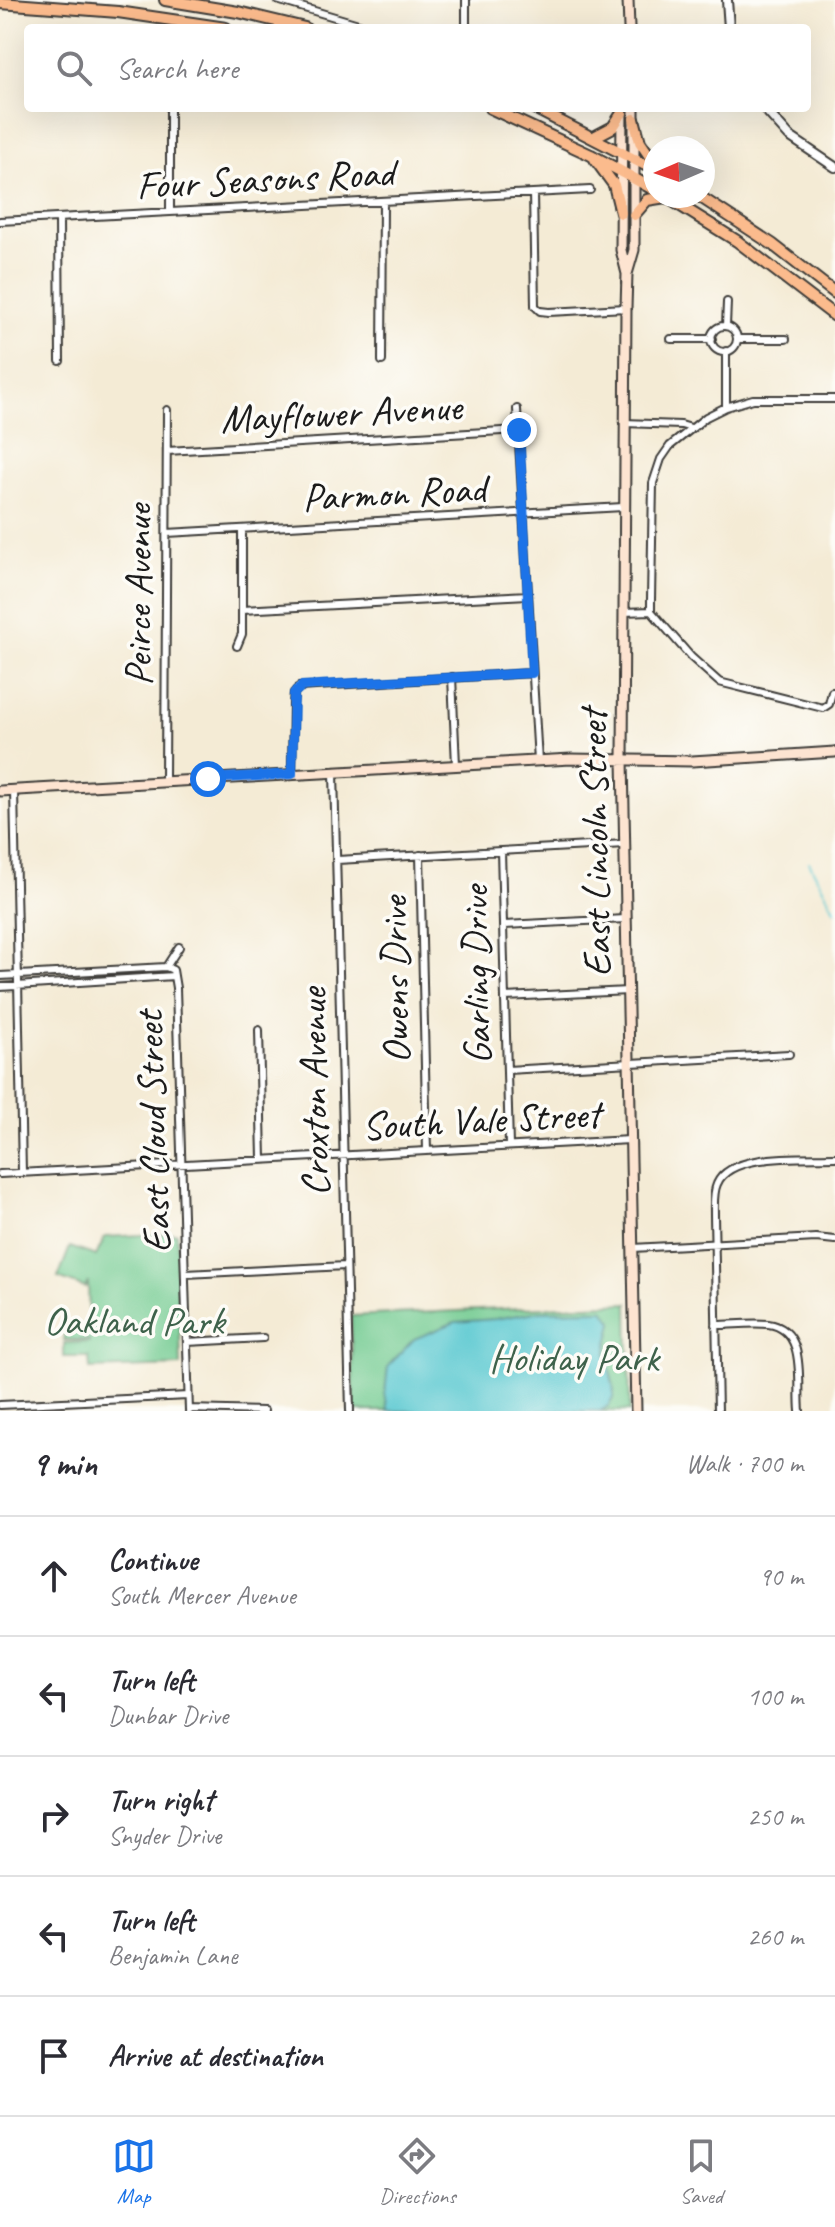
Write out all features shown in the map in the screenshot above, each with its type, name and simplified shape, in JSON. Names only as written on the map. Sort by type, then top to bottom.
[{"type":"highway","points":[[165,0],[288,24]]},
{"type":"highway","points":[[0,3],[118,12],[199,24]]},
{"type":"highway","points":[[499,112],[591,155],[643,183]]},
{"type":"highway","points":[[542,112],[643,162]]},
{"type":"highway","points":[[594,137],[613,127],[621,112]]},
{"type":"highway","points":[[634,114],[643,147]]},
{"type":"highway","points":[[591,155],[610,177],[617,191],[621,213]]},
{"type":"highway","points":[[634,215],[643,205]]},
{"type":"highway","points":[[715,207],[772,244],[835,293]]},
{"type":"highway","points":[[685,208],[737,241],[835,316]]},
{"type":"main road","points":[[628,0],[628,24]]},
{"type":"main road","name":"East Lincoln Street","points":[[622,112],[621,250],[627,274]]},
{"type":"main road","name":"East Lincoln Street","points":[[634,114],[634,250],[627,274],[624,423],[623,759],[636,1411]]},
{"type":"main road","points":[[0,791],[538,761],[692,761],[835,752]]},
{"type":"street","points":[[277,0],[358,24]]},
{"type":"street","points":[[466,0],[466,24]]},
{"type":"street","points":[[727,0],[729,24]]},
{"type":"street","points":[[170,112],[170,212]]},
{"type":"street","points":[[768,112],[789,136],[835,167]]},
{"type":"street","name":"Four Seasons Road","points":[[0,221],[590,190]]},
{"type":"street","points":[[533,193],[535,306],[540,311],[549,312],[626,308]]},
{"type":"street","points":[[382,361],[383,201]]},
{"type":"street","points":[[59,218],[60,361]]},
{"type":"street","points":[[726,326],[727,302]]},
{"type":"street","points":[[726,326],[733,329],[737,339],[735,346],[726,351],[715,347],[712,339],[718,328],[726,326]]},
{"type":"street","points":[[671,339],[712,339]]},
{"type":"street","points":[[737,339],[786,339]]},
{"type":"street","points":[[726,351],[726,407]]},
{"type":"street","points":[[835,399],[753,399],[726,407],[691,428],[670,446],[661,459],[653,483],[651,611],[691,657],[719,682],[823,708],[835,692]]},
{"type":"street","points":[[517,409],[538,761]]},
{"type":"street","name":"Peirce Avenue","points":[[165,781],[167,410]]},
{"type":"street","points":[[624,423],[691,428]]},
{"type":"street","name":"Mayflower Avenue","points":[[167,451],[519,430]]},
{"type":"street","name":"Parmon Road","points":[[167,533],[623,507]]},
{"type":"street","points":[[237,646],[242,634],[242,529]]},
{"type":"street","points":[[242,610],[528,595]]},
{"type":"street","points":[[623,612],[651,611]]},
{"type":"street","points":[[292,774],[296,690],[306,685],[532,673]]},
{"type":"street","points":[[452,677],[456,765]]},
{"type":"street","name":"Croxton Avenue","points":[[334,772],[350,1411]]},
{"type":"street","points":[[14,790],[22,1172]]},
{"type":"street","points":[[337,860],[625,844]]},
{"type":"street","name":"Garling Drive","points":[[501,851],[509,1146]]},
{"type":"street","name":"Owens Drive","points":[[420,855],[427,1151]]},
{"type":"street","points":[[504,925],[626,919]]},
{"type":"street","points":[[0,976],[166,967],[179,947]]},
{"type":"street","name":"East Cloud Street","points":[[166,967],[173,970],[174,976],[189,1410]]},
{"type":"street","points":[[0,987],[174,976]]},
{"type":"street","points":[[505,997],[628,991]]},
{"type":"street","points":[[259,1030],[262,1159]]},
{"type":"street","points":[[507,1070],[789,1054]]},
{"type":"street","name":"South Vale Street","points":[[0,1174],[630,1140]]},
{"type":"street","points":[[718,1411],[714,1244],[716,1185],[728,1169],[749,1161],[835,1157]]},
{"type":"street","points":[[633,1248],[816,1238],[835,1240]]},
{"type":"street","points":[[186,1274],[346,1266]]},
{"type":"street","points":[[716,1325],[765,1323],[777,1326],[789,1335],[797,1350],[800,1411]]},
{"type":"street","points":[[187,1342],[263,1338]]},
{"type":"street","points":[[0,1405],[188,1396]]},
{"type":"street","points":[[105,1401],[105,1411]]},
{"type":"street","points":[[189,1410],[264,1411]]},
{"type":"green space","name":"Oakland Park","points":[[177,1233],[181,1366],[90,1369],[89,1357],[64,1357],[64,1343],[89,1342],[64,1340],[63,1327],[89,1325],[88,1282],[85,1288],[58,1278],[70,1247],[96,1256],[105,1237]]},
{"type":"green space","name":"Holiday Park","points":[[628,1303],[630,1411],[354,1411],[351,1316]]},
{"type":"water","name":"Holiday Park","points":[[604,1310],[613,1321],[607,1353],[614,1393],[608,1406],[600,1411],[388,1411],[385,1393],[388,1366],[414,1339],[455,1322],[541,1311]]},
{"type":"waterway","points":[[809,862],[835,911]]},
{"type":"route","points":[[208,779],[292,774],[294,693],[302,686],[532,673],[519,430]]}]
